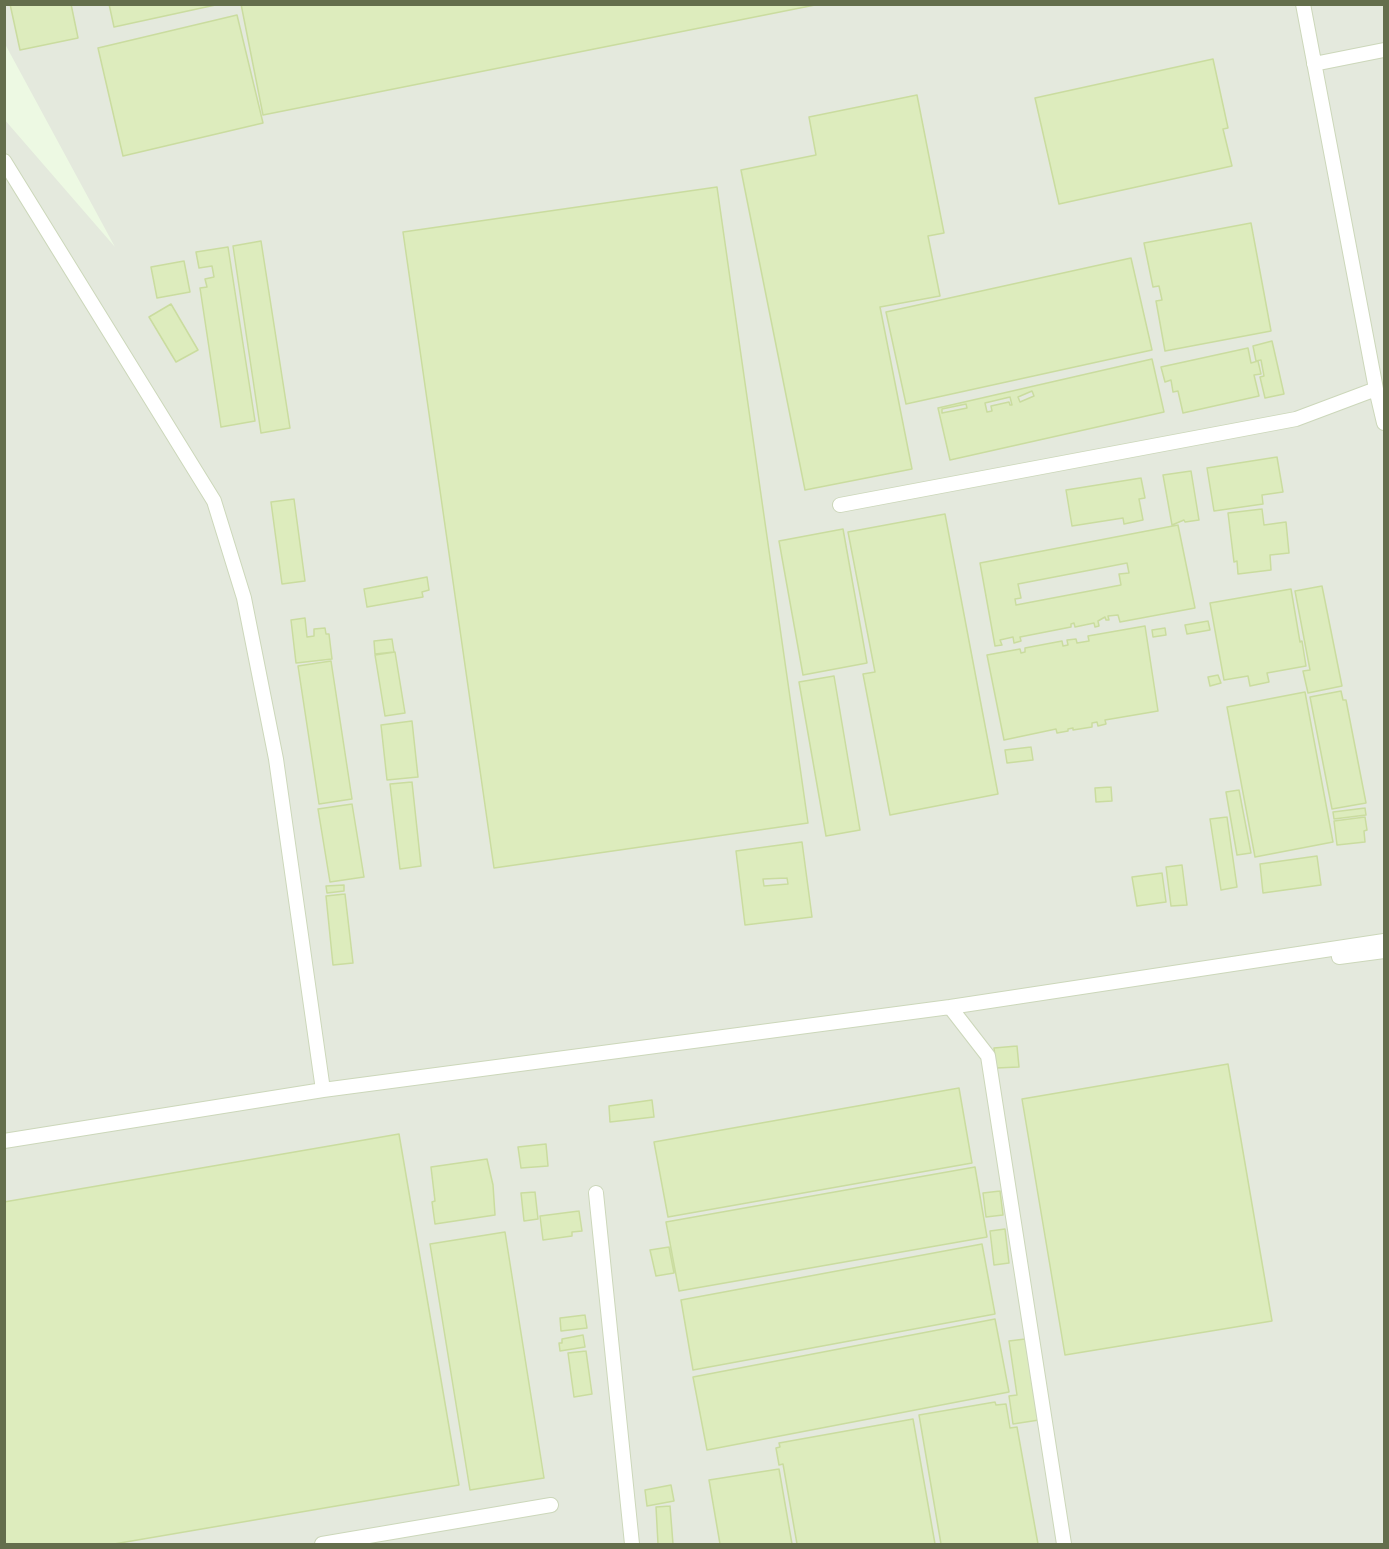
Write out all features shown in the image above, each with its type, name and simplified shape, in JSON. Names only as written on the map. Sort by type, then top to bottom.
[{"type":"lane","points":[[1303,4],[1384,423]]},
{"type":"lane","points":[[1314,64],[1384,50]]},
{"type":"lane","points":[[4,161],[214,501],[244,598],[276,759],[323,1090]]},
{"type":"lane","points":[[840,505],[1296,419],[1376,389]]},
{"type":"lane","points":[[950,1007],[1384,941]]},
{"type":"lane","points":[[4,1141],[323,1090],[1384,951]]},
{"type":"lane","points":[[950,1007],[988,1056],[1064,1545]]},
{"type":"lane","points":[[596,1193],[632,1545]]},
{"type":"lane","points":[[322,1545],[551,1505]]},
{"type":"shaded area","points":[[5,5],[1384,5],[1384,1544],[5,1544],[4,119],[115,247],[5,44]]},
{"type":"building","points":[[10,4],[71,4],[78,38],[20,50]]},
{"type":"building","points":[[109,4],[220,4],[114,27]]},
{"type":"building","points":[[241,4],[820,4],[263,115]]},
{"type":"building","points":[[237,15],[263,123],[123,156],[98,48]]},
{"type":"building","points":[[1213,59],[1228,128],[1223,129],[1232,166],[1059,204],[1035,98]]},
{"type":"building","points":[[917,95],[944,233],[928,236],[940,296],[880,307],[912,469],[805,490],[741,170],[816,155],[809,117]]},
{"type":"building","points":[[717,187],[808,823],[494,868],[403,232]]},
{"type":"building","points":[[1251,223],[1271,331],[1165,351],[1156,301],[1162,300],[1159,286],[1153,287],[1144,243]]},
{"type":"building","points":[[261,241],[290,428],[261,433],[233,246]]},
{"type":"building","points":[[228,247],[255,421],[221,427],[200,288],[207,287],[205,279],[214,277],[212,266],[199,268],[196,252]]},
{"type":"building","points":[[1131,258],[1152,350],[906,404],[886,312]]},
{"type":"building","points":[[184,261],[190,292],[157,298],[151,267]]},
{"type":"building","points":[[171,304],[198,350],[176,362],[149,317]]},
{"type":"building","points":[[1272,341],[1284,394],[1265,398],[1260,377],[1264,376],[1261,360],[1256,361],[1253,346]]},
{"type":"building","points":[[1248,348],[1251,363],[1258,361],[1261,374],[1254,375],[1259,396],[1183,413],[1178,391],[1173,392],[1171,380],[1165,382],[1161,367]]},
{"type":"building","points":[[1152,359],[1164,412],[950,460],[938,408]],"holes":[[[1032,391],[1034,396],[1020,402],[1018,397]],[[1010,397],[1012,405],[1009,402],[991,406],[992,411],[987,412],[985,403]],[[966,404],[967,408],[942,413],[942,409]]]},
{"type":"building","points":[[1277,457],[1283,492],[1262,495],[1263,504],[1214,511],[1207,468]]},
{"type":"building","points":[[1191,471],[1199,520],[1185,522],[1184,520],[1172,525],[1163,475]]},
{"type":"building","points":[[1141,478],[1145,498],[1139,499],[1143,520],[1124,524],[1123,518],[1072,526],[1066,490]]},
{"type":"building","points":[[294,499],[305,581],[282,584],[271,502]]},
{"type":"building","points":[[1262,509],[1264,525],[1286,522],[1289,553],[1270,555],[1271,570],[1238,574],[1237,561],[1234,562],[1228,513]]},
{"type":"building","points":[[945,514],[998,794],[890,815],[863,674],[875,672],[848,532]]},
{"type":"building","points":[[1178,525],[1195,608],[1120,622],[1118,615],[1108,616],[1109,620],[1105,617],[1098,621],[1099,626],[1095,627],[1094,623],[1075,627],[1074,623],[1071,627],[1020,637],[1021,641],[1014,643],[1013,637],[1000,640],[1002,645],[995,646],[980,563]],"holes":[[[1127,563],[1129,573],[1119,574],[1121,585],[1016,605],[1015,599],[1021,598],[1018,584]]]},
{"type":"building","points":[[843,529],[867,663],[803,675],[779,541]]},
{"type":"building","points":[[427,577],[429,590],[422,592],[423,597],[367,607],[364,589]]},
{"type":"building","points":[[1322,586],[1342,686],[1308,693],[1303,671],[1310,670],[1295,591]]},
{"type":"building","points":[[1291,589],[1306,666],[1267,673],[1269,682],[1250,686],[1248,676],[1224,680],[1210,603]]},
{"type":"building","points":[[305,618],[307,637],[314,636],[314,629],[325,628],[326,634],[329,634],[332,659],[296,663],[291,620]]},
{"type":"building","points":[[1208,621],[1210,630],[1187,634],[1185,625]]},
{"type":"building","points":[[1145,626],[1158,711],[1105,720],[1106,724],[1098,726],[1097,722],[1092,723],[1092,727],[1073,730],[1073,728],[1057,733],[1056,729],[1004,740],[987,655],[1020,649],[1021,653],[1025,652],[1025,648],[1062,641],[1063,646],[1068,645],[1067,640],[1076,639],[1077,643],[1089,641],[1088,636]]},
{"type":"building","points":[[1165,628],[1166,635],[1153,637],[1152,630]]},
{"type":"building","points":[[392,639],[394,652],[375,654],[374,641]]},
{"type":"building","points":[[395,652],[405,713],[385,716],[375,655]]},
{"type":"building","points":[[331,661],[352,799],[319,804],[298,666]]},
{"type":"building","points":[[1218,675],[1221,683],[1210,686],[1208,677]]},
{"type":"building","points":[[834,676],[860,830],[826,836],[799,682]]},
{"type":"building","points":[[1341,691],[1343,700],[1346,700],[1366,803],[1332,809],[1310,697]]},
{"type":"building","points":[[1305,692],[1333,842],[1255,857],[1227,707]]},
{"type":"building","points":[[412,721],[418,777],[387,780],[381,725]]},
{"type":"building","points":[[1031,747],[1033,760],[1007,763],[1005,750]]},
{"type":"building","points":[[412,782],[421,866],[400,869],[390,784]]},
{"type":"building","points":[[1111,787],[1112,801],[1096,802],[1095,788]]},
{"type":"building","points":[[1239,790],[1251,853],[1237,855],[1226,792]]},
{"type":"building","points":[[352,804],[364,877],[330,882],[318,809]]},
{"type":"building","points":[[1365,808],[1366,815],[1334,819],[1333,812]]},
{"type":"building","points":[[1227,817],[1237,887],[1221,890],[1210,819]]},
{"type":"building","points":[[1365,817],[1367,830],[1364,831],[1365,842],[1337,845],[1334,821]]},
{"type":"building","points":[[802,842],[812,917],[745,925],[736,851]],"holes":[[[787,878],[788,884],[764,886],[763,879]]]},
{"type":"building","points":[[1317,856],[1321,885],[1263,893],[1260,864]]},
{"type":"building","points":[[1182,865],[1187,905],[1171,906],[1166,867]]},
{"type":"building","points":[[1162,873],[1166,902],[1137,906],[1132,877]]},
{"type":"building","points":[[344,885],[344,891],[327,893],[326,886]]},
{"type":"building","points":[[345,894],[353,963],[333,965],[326,896]]},
{"type":"building","points":[[1017,1046],[1019,1067],[996,1068],[994,1048]]},
{"type":"building","points":[[1228,1064],[1272,1321],[1065,1355],[1022,1099]]},
{"type":"building","points":[[959,1088],[972,1163],[668,1217],[654,1142]]},
{"type":"building","points":[[652,1100],[654,1117],[610,1122],[609,1106]]},
{"type":"building","points":[[399,1134],[459,1485],[114,1544],[4,1544],[4,1202]]},
{"type":"building","points":[[546,1144],[548,1166],[521,1168],[518,1147]]},
{"type":"building","points":[[487,1159],[493,1185],[495,1215],[435,1224],[431,1167]]},
{"type":"building","points":[[975,1167],[987,1237],[679,1291],[666,1222]]},
{"type":"building","points":[[1000,1191],[1003,1215],[986,1217],[983,1193]]},
{"type":"building","points":[[535,1192],[538,1219],[524,1221],[521,1193]]},
{"type":"building","points":[[579,1211],[582,1231],[572,1232],[572,1236],[543,1240],[540,1216]]},
{"type":"building","points":[[1005,1229],[1009,1263],[994,1265],[990,1231]]},
{"type":"building","points":[[505,1232],[544,1478],[470,1490],[430,1244]]},
{"type":"building","points":[[982,1244],[995,1314],[693,1370],[681,1300]]},
{"type":"building","points":[[669,1247],[674,1273],[656,1276],[650,1250]]},
{"type":"building","points":[[585,1315],[587,1328],[561,1331],[560,1318]]},
{"type":"building","points":[[995,1319],[1009,1392],[707,1450],[693,1377]]},
{"type":"building","points":[[583,1335],[585,1347],[560,1351],[559,1343],[562,1343],[562,1339]]},
{"type":"building","points":[[1025,1339],[1039,1420],[1013,1424],[1009,1396],[1017,1395],[1009,1341]]},
{"type":"building","points":[[586,1351],[592,1394],[574,1397],[568,1353]]},
{"type":"building","points":[[995,1402],[996,1405],[1006,1404],[1010,1428],[1017,1427],[1038,1544],[941,1544],[919,1415]]},
{"type":"building","points":[[913,1419],[935,1544],[797,1544],[783,1464],[779,1465],[776,1448],[780,1447],[779,1443]]},
{"type":"building","points":[[779,1469],[792,1544],[720,1544],[709,1480]]},
{"type":"building","points":[[671,1485],[674,1501],[647,1506],[645,1490]]},
{"type":"building","points":[[670,1506],[673,1544],[658,1544],[656,1507]]}]
